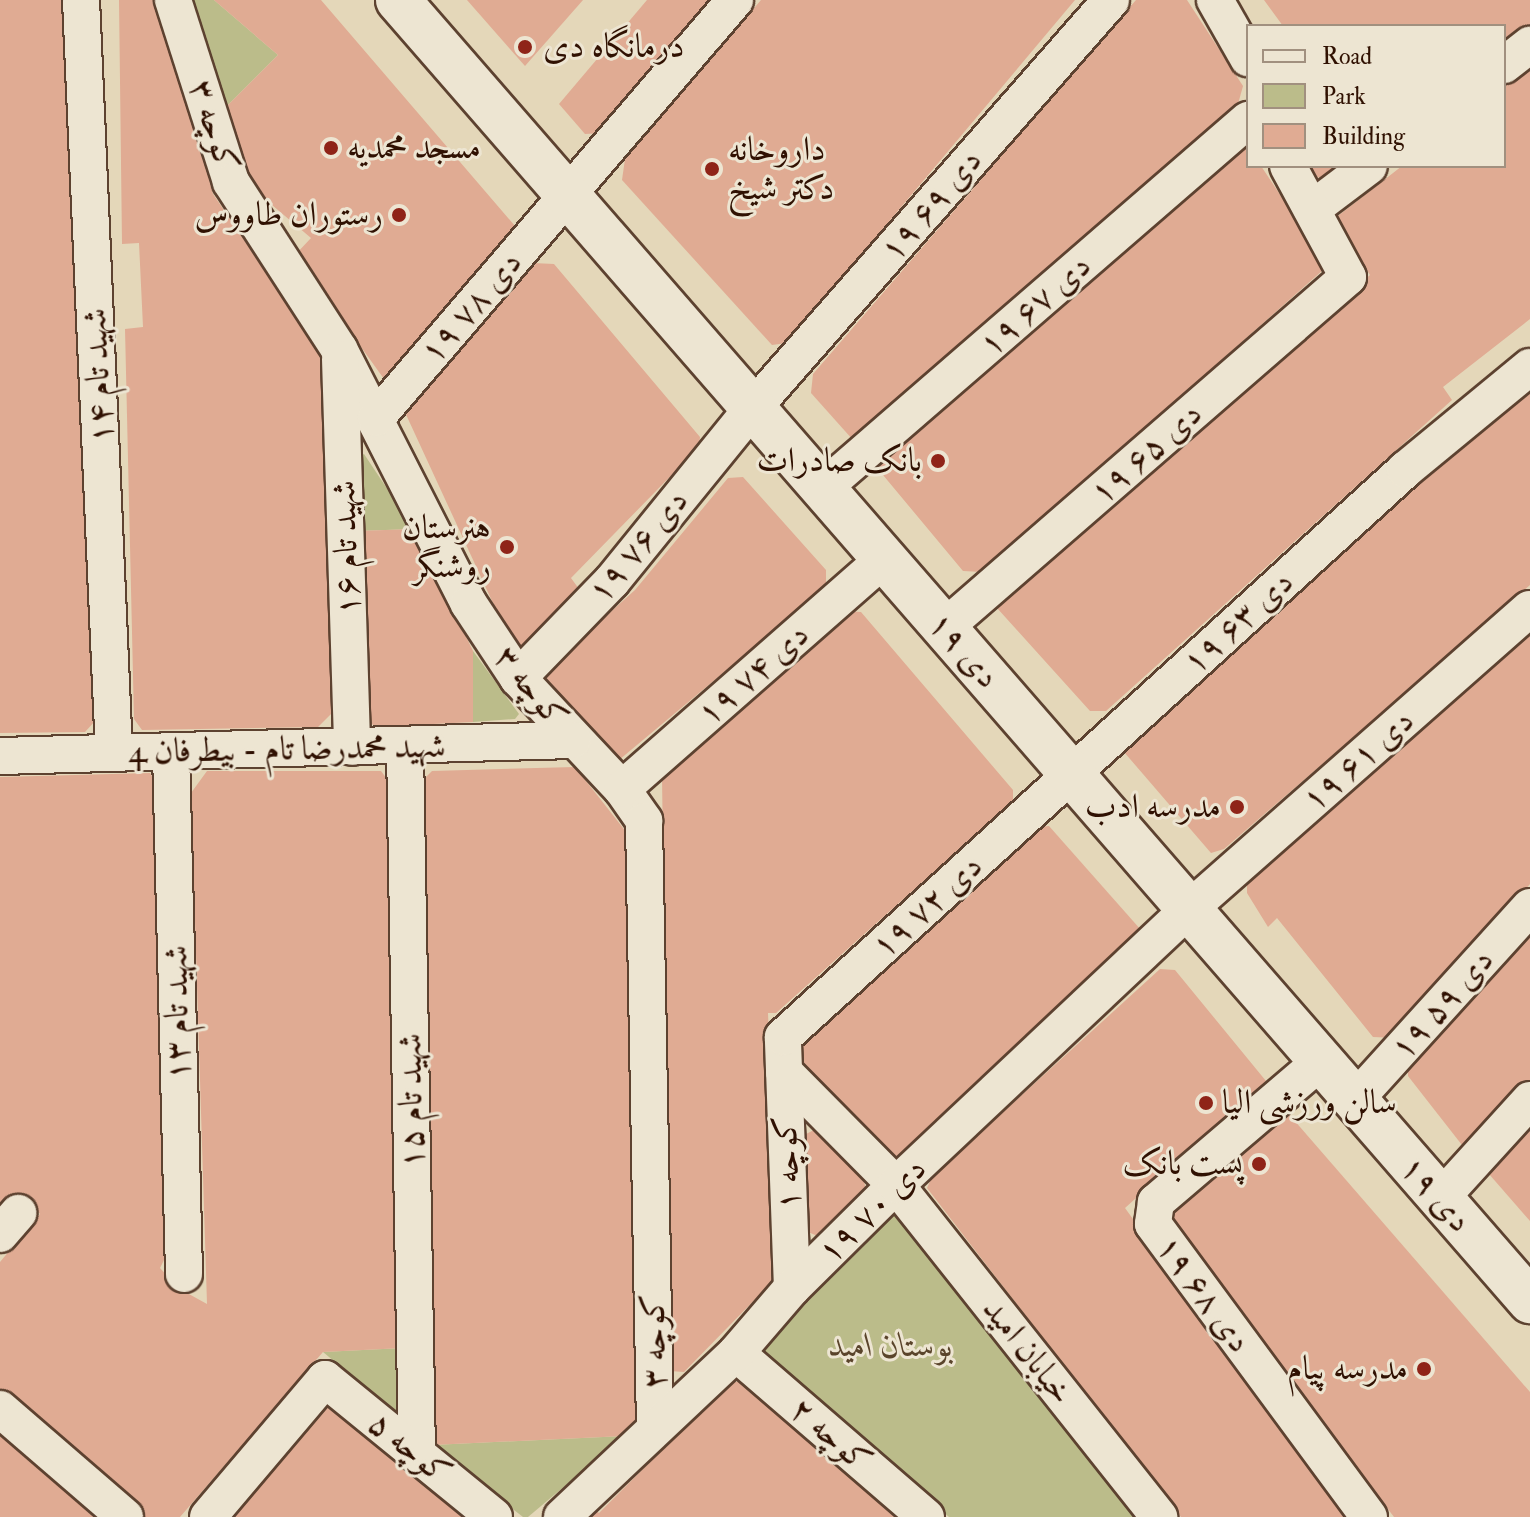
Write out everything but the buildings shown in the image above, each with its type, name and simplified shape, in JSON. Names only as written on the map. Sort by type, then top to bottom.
[{"type":"main road","name":"۱۹ دی","points":[[398,0],[1530,1301]]},
{"type":"street","name":"شهید تام ۱۴","points":[[81,0],[114,752]]},
{"type":"street","name":"کوچه ۳","points":[[173,0],[231,182],[339,349],[469,604],[518,678],[622,789],[644,821],[655,1426]]},
{"type":"street","name":"۱۹ دی ۷۸","points":[[376,418],[735,0]]},
{"type":"street","name":"۱۹ دی ۶۹","points":[[752,409],[1111,0]]},
{"type":"street","points":[[1215,0],[1246,54]]},
{"type":"street","points":[[1506,63],[1530,45]]},
{"type":"street","name":"۱۹ دی ۶۷","points":[[822,489],[1246,122]]},
{"type":"street","points":[[1289,168],[1312,209],[1366,168]]},
{"type":"street","name":"۱۹ دی ۶۵","points":[[944,628],[1348,277],[1312,209]]},
{"type":"street","name":"شهید تام ۱۶","points":[[339,349],[352,747]]},
{"type":"street","name":"۱۹ دی ۶۳","points":[[1071,775],[1405,470],[1530,367]]},
{"type":"street","name":"۱۹ دی ۷۶","points":[[518,678],[612,581],[752,409]]},
{"type":"street","name":"۱۹ دی ۷۴","points":[[622,789],[884,559]]},
{"type":"street","name":"۱۹ دی ۶۱","points":[[1188,910],[1529,609]]},
{"type":"street","name":"شهید محمدرضا تام - بیطرفان 4","points":[[0,756],[573,740]]},
{"type":"street","name":"شهید تام ۱۵","points":[[405,747],[417,1454]]},
{"type":"street","name":"شهید تام ۱۳","points":[[171,752],[184,1274]]},
{"type":"street","name":"۱۹ دی ۷۲","points":[[784,1055],[1071,775]]},
{"type":"street","name":"۱۹ دی ۵۹","points":[[1354,1101],[1530,907]]},
{"type":"street","name":"۱۹ دی ۷۰","points":[[562,1517],[655,1426],[736,1353],[792,1288],[896,1185],[1188,910]]},
{"type":"street","name":"خیابان امید","points":[[784,1055],[896,1185],[1159,1517]]},
{"type":"street","name":"کوچه ۱","points":[[784,1055],[792,1288]]},
{"type":"street","name":"۱۹ دی ۶۸","points":[[1320,1062],[1156,1202],[1153,1224],[1369,1517]]},
{"type":"street","points":[[1440,1199],[1530,1100]]},
{"type":"street","name":"کوچه ۲","points":[[736,1353],[926,1517]]},
{"type":"street","name":"کوچه ۵","points":[[208,1517],[325,1379],[494,1517]]},
{"type":"street","points":[[0,1409],[125,1517]]},
{"type":"green space","points":[[193,0],[214,0],[278,55],[225,108]]},
{"type":"green space","points":[[364,454],[414,529],[357,531],[355,458]]},
{"type":"green space","points":[[473,651],[519,714],[515,719],[473,722]]},
{"type":"green space","name":"بوستان امید","points":[[899,1206],[1138,1517],[949,1517],[760,1351]]},
{"type":"green space","points":[[403,1348],[405,1406],[394,1411],[323,1352]]},
{"type":"green space","points":[[624,1436],[528,1517],[523,1517],[432,1445]]},
{"type":"place","name":"درمانگاه دی","points":[[525,47]]},
{"type":"place","name":"مسجد محمدیه","points":[[331,148]]},
{"type":"place","name":"داروخانه دکتر شیخ","points":[[712,169]]},
{"type":"place","name":"رستوران طاووس","points":[[399,215]]},
{"type":"place","name":"بانک صادرات","points":[[938,461]]},
{"type":"place","name":"هنرستان روشنگر","points":[[507,547]]},
{"type":"place","name":"مدرسه ادب","points":[[1237,807]]},
{"type":"place","name":"سالن ورزشی الیا","points":[[1206,1103]]},
{"type":"place","name":"پست بانک","points":[[1259,1164]]},
{"type":"place","name":"مدرسه پیام","points":[[1424,1369]]}]
